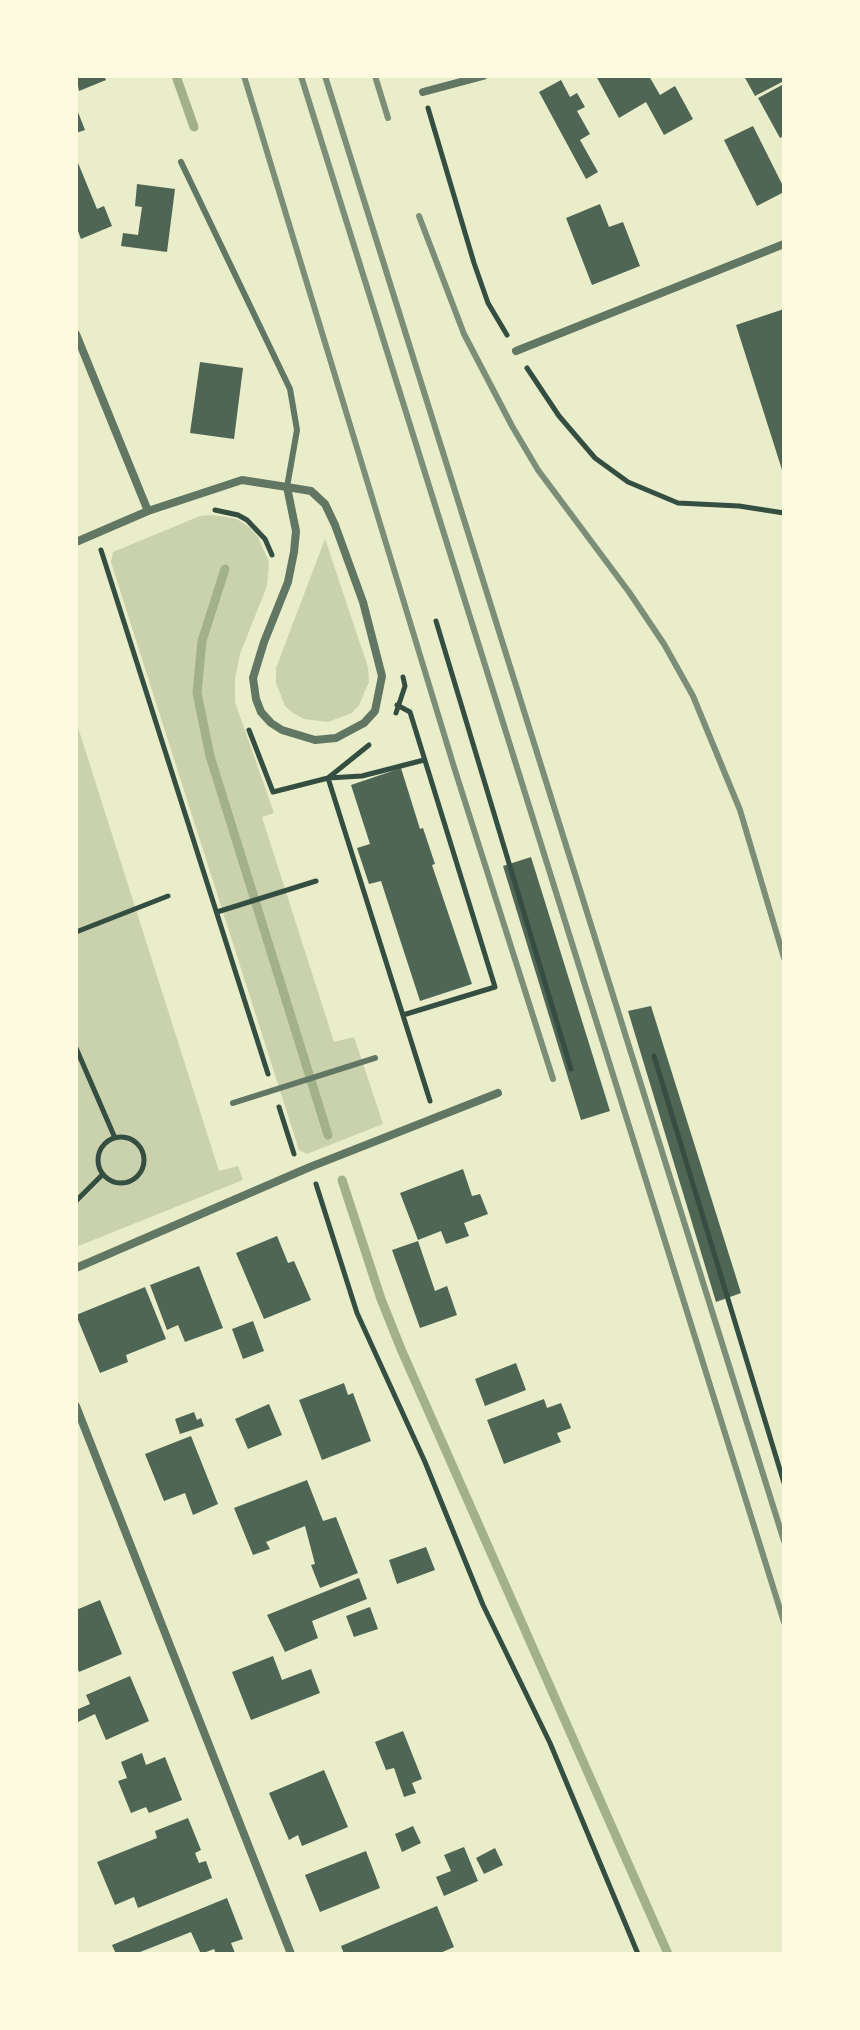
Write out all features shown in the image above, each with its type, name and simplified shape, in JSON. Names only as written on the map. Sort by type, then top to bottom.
[{"type":"street","points":[[423,92],[483,76]]},
{"type":"street","points":[[516,351],[784,244]]},
{"type":"street","points":[[76,334],[148,511]]},
{"type":"street","points":[[76,542],[148,511],[242,480],[287,487],[311,491],[325,504],[335,525],[363,602],[382,676],[375,711],[364,723],[336,738],[315,740],[296,736],[271,723],[261,712],[256,699],[253,678],[288,582],[294,552],[296,531],[287,487]]},
{"type":"street","points":[[76,1268],[300,1171],[498,1093]]},
{"type":"street","points":[[76,1406],[291,1954]]},
{"type":"lane","points":[[181,162],[290,389],[297,430],[287,487]]},
{"type":"lane","points":[[233,1103],[375,1058]]},
{"type":"path","points":[[206,511],[227,512],[247,520],[265,539],[273,563]]},
{"type":"path","points":[[96,534],[300,1171]]},
{"type":"path","points":[[101,551],[115,545]]},
{"type":"path","points":[[436,621],[571,1069]]},
{"type":"path","points":[[379,698],[410,712],[495,987],[403,1015]]},
{"type":"path","points":[[246,721],[273,792],[328,778],[435,1117]]},
{"type":"path","points":[[217,912],[316,881]]},
{"type":"path","points":[[76,932],[168,896]]},
{"type":"path","points":[[76,1048],[115,1138]]},
{"type":"path","points":[[654,1056],[784,1483]]},
{"type":"path","points":[[126,1137],[136,1142],[142,1151],[143,1168],[138,1176],[122,1183],[111,1181],[98,1164],[99,1153],[105,1143],[115,1138],[126,1137]]},
{"type":"path","points":[[310,1167],[357,1313],[425,1462],[483,1605],[550,1743],[638,1954]]},
{"type":"path","points":[[76,1201],[103,1174]]},
{"type":"green space","points":[[200,516],[237,519],[249,527],[258,537],[269,562],[267,586],[240,654],[235,702],[274,813],[262,817],[334,1042],[354,1037],[383,1124],[307,1154],[299,1150],[111,562],[113,552]]},
{"type":"green space","points":[[325,539],[368,667],[369,682],[352,713],[328,722],[304,719],[293,713],[285,706],[276,683],[276,668]]},
{"type":"green space","points":[[76,721],[219,1171],[238,1166],[243,1180],[76,1247]]},
{"type":"building","points":[[76,76],[104,76],[106,80],[79,91]]},
{"type":"building","points":[[596,76],[649,76],[660,95],[675,86],[693,119],[664,135],[646,102],[619,118]]},
{"type":"building","points":[[744,76],[783,76],[784,81],[755,96]]},
{"type":"building","points":[[561,80],[570,97],[577,93],[585,107],[577,111],[590,134],[580,140],[598,172],[586,179],[539,92]]},
{"type":"building","points":[[782,85],[784,136],[780,138],[758,98]]},
{"type":"building","points":[[76,107],[85,130],[76,133]]},
{"type":"building","points":[[753,126],[784,188],[784,192],[757,206],[724,140]]},
{"type":"building","points":[[76,158],[97,209],[104,206],[112,226],[81,239],[76,226]]},
{"type":"building","points":[[137,184],[175,189],[167,252],[121,246],[123,233],[138,235],[142,207],[135,206]]},
{"type":"building","points":[[600,204],[609,227],[623,222],[640,266],[592,285],[566,218]]},
{"type":"building","points":[[784,309],[784,473],[783,473],[736,325]]},
{"type":"building","points":[[200,362],[243,368],[234,439],[190,433]]},
{"type":"building","points":[[401,768],[472,984],[420,1001],[381,881],[369,884],[357,848],[370,844],[351,785]]},
{"type":"building","points":[[531,857],[610,1111],[581,1120],[503,866]]},
{"type":"building","points":[[651,1006],[741,1293],[716,1302],[628,1011]]},
{"type":"building","points":[[463,1169],[472,1196],[480,1194],[488,1214],[464,1223],[469,1236],[446,1244],[441,1231],[418,1240],[400,1193]]},
{"type":"building","points":[[277,1236],[288,1263],[294,1261],[311,1300],[264,1319],[236,1253]]},
{"type":"building","points":[[418,1241],[435,1291],[447,1286],[457,1315],[420,1328],[392,1250]]},
{"type":"building","points":[[199,1266],[223,1328],[185,1342],[178,1325],[167,1330],[150,1285]]},
{"type":"building","points":[[145,1287],[166,1339],[126,1355],[128,1362],[100,1373],[76,1315]]},
{"type":"building","points":[[253,1321],[264,1351],[243,1359],[232,1329]]},
{"type":"building","points":[[516,1363],[526,1390],[485,1406],[475,1379]]},
{"type":"building","points":[[344,1383],[348,1395],[353,1393],[371,1441],[322,1460],[299,1400]]},
{"type":"building","points":[[544,1399],[547,1408],[561,1403],[571,1428],[557,1433],[561,1442],[504,1464],[487,1420]]},
{"type":"building","points":[[269,1404],[282,1435],[248,1449],[235,1419]]},
{"type":"building","points":[[194,1412],[204,1426],[180,1434],[175,1419]]},
{"type":"building","points":[[191,1436],[218,1504],[193,1515],[185,1493],[164,1501],[145,1454]]},
{"type":"building","points":[[307,1480],[323,1521],[336,1517],[358,1573],[320,1588],[311,1565],[315,1564],[305,1526],[266,1542],[270,1549],[253,1555],[234,1508]]},
{"type":"building","points":[[426,1547],[435,1570],[397,1584],[389,1560]]},
{"type":"building","points":[[359,1578],[367,1599],[312,1621],[318,1638],[285,1652],[267,1615]]},
{"type":"building","points":[[100,1600],[122,1654],[79,1672],[76,1665],[76,1610]]},
{"type":"building","points":[[370,1607],[378,1629],[354,1637],[346,1616]]},
{"type":"building","points":[[273,1656],[282,1680],[311,1669],[320,1693],[251,1720],[232,1672]]},
{"type":"building","points":[[130,1676],[149,1721],[106,1740],[95,1714],[76,1723],[76,1710],[90,1704],[86,1695]]},
{"type":"building","points":[[403,1731],[422,1779],[412,1783],[416,1793],[404,1797],[394,1768],[386,1770],[375,1742]]},
{"type":"building","points":[[142,1753],[146,1765],[165,1757],[182,1800],[149,1813],[146,1807],[131,1813],[118,1781],[127,1778],[121,1762]]},
{"type":"building","points":[[324,1770],[348,1827],[302,1846],[298,1835],[289,1840],[269,1793]]},
{"type":"building","points":[[188,1818],[201,1850],[195,1853],[199,1863],[206,1861],[212,1878],[138,1908],[134,1897],[115,1905],[97,1862],[157,1838],[155,1831]]},
{"type":"building","points":[[413,1826],[421,1843],[402,1852],[395,1834]]},
{"type":"building","points":[[464,1847],[478,1881],[444,1896],[436,1877],[451,1871],[444,1855]]},
{"type":"building","points":[[495,1848],[503,1865],[484,1874],[476,1858]]},
{"type":"building","points":[[366,1851],[380,1888],[320,1912],[305,1875]]},
{"type":"building","points":[[227,1898],[243,1939],[231,1943],[235,1953],[216,1954],[214,1949],[201,1954],[191,1932],[135,1954],[116,1954],[112,1945]]},
{"type":"building","points":[[437,1906],[454,1947],[438,1954],[344,1954],[341,1946]]},
{"type":"waterway","points":[[176,76],[194,127]]},
{"type":"waterway","points":[[225,569],[202,641],[197,693],[210,756],[328,1135]]},
{"type":"waterway","points":[[342,1180],[381,1299],[401,1349],[668,1954]]},
{"type":"railway","points":[[244,76],[454,767],[553,1079]]},
{"type":"railway","points":[[301,76],[784,1622]]},
{"type":"railway","points":[[325,76],[784,1541]]},
{"type":"railway","points":[[375,76],[388,118]]},
{"type":"railway","points":[[419,216],[464,334],[512,426],[538,470],[664,644],[693,696],[740,810],[784,958]]}]
